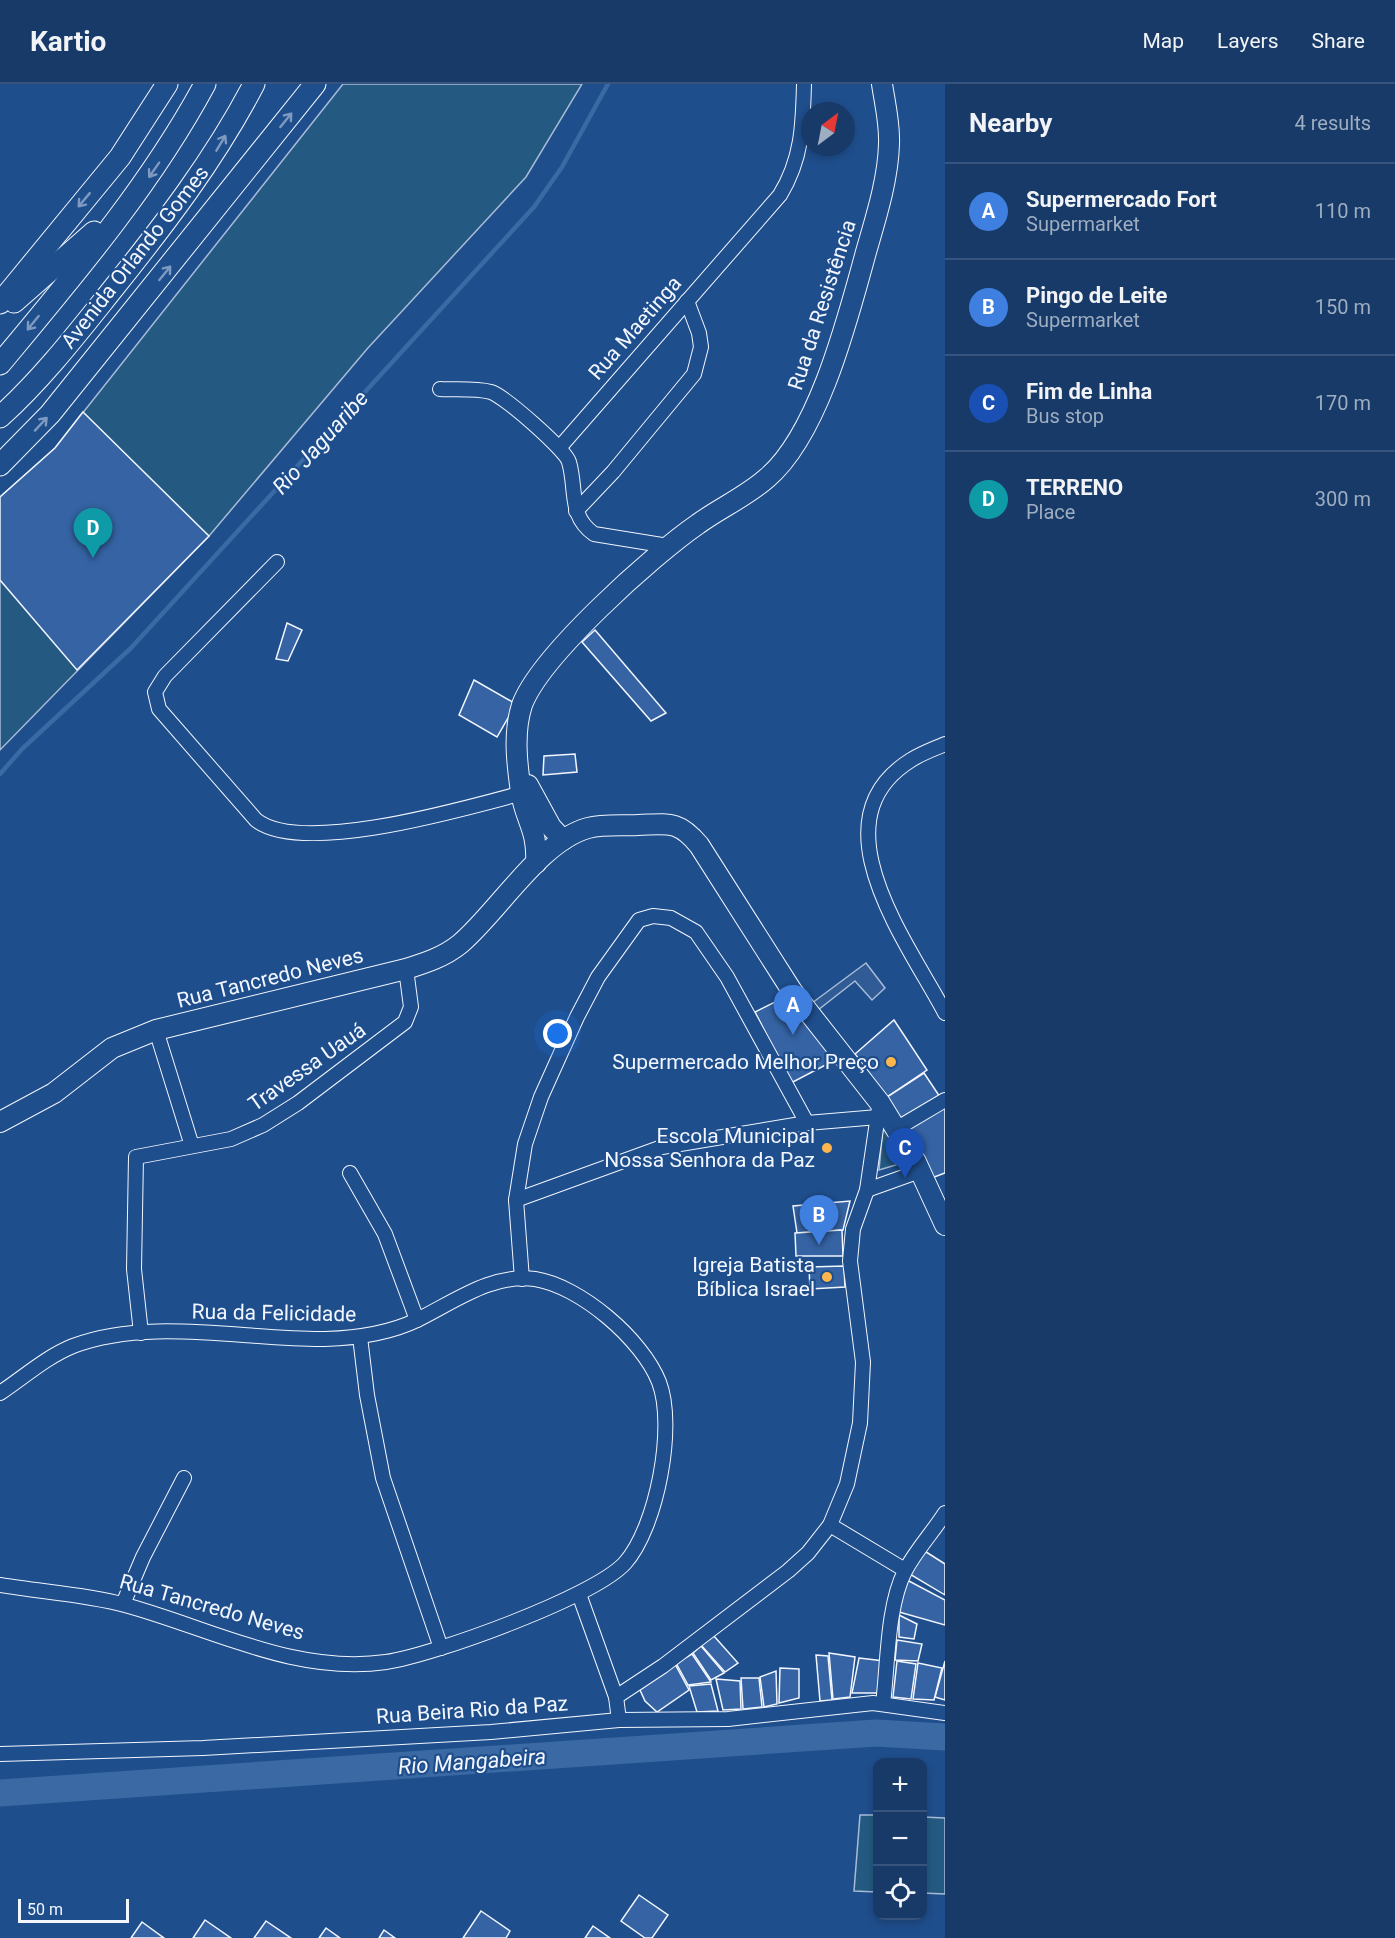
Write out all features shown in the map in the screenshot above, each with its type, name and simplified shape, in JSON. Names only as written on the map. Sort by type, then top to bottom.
[{"type":"main road","points":[[0,303],[120,157],[166,84]]},
{"type":"main road","name":"Avenida Orlando Gomes","points":[[0,364],[136,196],[184,123],[205,84]]},
{"type":"main road","name":"Avenida Orlando Gomes","points":[[0,417],[26,393],[73,338],[202,173],[254,84]]},
{"type":"main road","points":[[0,465],[50,414],[315,84]]},
{"type":"main road","points":[[0,314],[136,196]]},
{"type":"street","name":"Rua Maetinga","points":[[560,447],[767,212],[787,184],[800,149],[804,84]]},
{"type":"street","name":"Rua da Resistência","points":[[536,863],[535,832],[516,751],[519,718],[534,682],[584,626],[668,546],[766,479],[791,453],[802,434],[836,352],[882,190],[889,144],[882,84]]},
{"type":"street","points":[[576,511],[613,472],[694,374],[698,363],[700,340],[687,301]]},
{"type":"street","points":[[440,389],[492,392],[560,447],[569,461],[576,511],[586,528],[599,537],[668,546]]},
{"type":"street","points":[[277,562],[165,676],[156,692],[159,710],[256,820],[282,832],[340,832],[368,829],[524,786]]},
{"type":"street","points":[[945,744],[911,760],[884,786],[872,811],[869,839],[871,867],[881,897],[945,1013]]},
{"type":"street","name":"Rua da Resistência","points":[[524,786],[562,840]]},
{"type":"street","points":[[536,863],[562,840],[589,828],[673,824],[688,831],[731,893],[792,991],[896,1130],[920,1172],[945,1225]]},
{"type":"street","name":"Rua Tancredo Neves","points":[[0,1122],[54,1093],[112,1048],[156,1030],[406,969],[439,957],[458,945],[536,863]]},
{"type":"street","points":[[522,1279],[516,1200],[525,1144],[541,1097],[577,1017],[598,977],[639,920],[653,916],[671,918],[696,932],[727,977],[807,1123]]},
{"type":"street","name":"Travessa Uauá","points":[[141,1334],[134,1269],[135,1161],[140,1155],[231,1139],[263,1125],[298,1103],[397,1030],[411,1012],[406,969]]},
{"type":"street","points":[[156,1030],[192,1146]]},
{"type":"street","points":[[896,1130],[945,1100]]},
{"type":"street","points":[[516,1200],[662,1148],[879,1110]]},
{"type":"street","points":[[616,1697],[663,1666],[781,1577],[808,1553],[830,1525],[847,1484],[860,1423],[863,1362],[850,1261],[854,1229],[867,1190],[879,1110]]},
{"type":"street","points":[[867,1190],[920,1172]]},
{"type":"street","points":[[350,1173],[385,1234],[417,1320]]},
{"type":"street","name":"Rua da Felicidade","points":[[0,1393],[42,1363],[73,1346],[141,1334],[205,1333],[290,1339],[360,1337],[417,1320],[466,1293],[498,1282],[522,1279],[541,1281],[576,1293],[605,1315],[651,1367],[660,1385],[665,1406],[663,1468],[646,1529],[623,1565],[579,1594]]},
{"type":"street","points":[[360,1337],[367,1395],[383,1478],[441,1648]]},
{"type":"street","points":[[123,1604],[143,1557],[184,1478]]},
{"type":"street","points":[[883,1704],[893,1614],[906,1570],[945,1513]]},
{"type":"street","points":[[830,1525],[906,1570]]},
{"type":"street","name":"Rua Tancredo Neves","points":[[0,1585],[123,1604],[255,1647],[334,1664],[386,1662],[441,1648],[579,1594]]},
{"type":"street","points":[[579,1594],[616,1697],[619,1720]]},
{"type":"street","name":"Rua Beira Rio da Paz","points":[[0,1754],[296,1743],[491,1732],[619,1720],[716,1719],[846,1705],[883,1704],[945,1713]]},
{"type":"shaded area","points":[[343,84],[582,84],[526,177],[367,349],[209,536],[0,750],[0,497],[55,448]]},
{"type":"shaded area","points":[[866,963],[885,988],[872,1000],[855,981],[818,1010],[812,1003]]},
{"type":"shaded area","points":[[884,1116],[909,1161],[879,1170]]},
{"type":"shaded area","points":[[860,1815],[873,1815],[873,1892],[854,1891]]},
{"type":"shaded area","points":[[927,1817],[945,1818],[945,1894],[927,1893]]},
{"type":"building","points":[[83,412],[209,536],[77,670],[0,580],[0,497],[55,448]]},
{"type":"building","points":[[287,623],[302,630],[288,661],[276,659]]},
{"type":"building","points":[[595,630],[666,713],[651,721],[582,642]]},
{"type":"building","points":[[474,680],[516,704],[497,737],[459,715]]},
{"type":"building","points":[[575,754],[577,772],[543,775],[544,756]]},
{"type":"building","points":[[785,997],[839,1058],[791,1083],[755,1012]]},
{"type":"building","name":"Supermercado Melhor Preço","points":[[894,1020],[927,1070],[887,1097],[855,1054]]},
{"type":"building","points":[[924,1073],[940,1097],[900,1119],[887,1097]]},
{"type":"building","points":[[945,1107],[945,1173],[929,1179],[903,1126]]},
{"type":"building","points":[[850,1201],[843,1230],[797,1233],[793,1206]]},
{"type":"building","points":[[842,1230],[843,1256],[796,1256],[795,1233]]},
{"type":"building","name":"Igreja Batista Bíblica Israel","points":[[844,1266],[845,1287],[810,1289],[809,1267]]},
{"type":"building","points":[[923,1550],[945,1564],[945,1595],[908,1573]]},
{"type":"building","points":[[907,1580],[945,1600],[945,1625],[899,1612]]},
{"type":"building","points":[[899,1615],[917,1624],[914,1639],[899,1637]]},
{"type":"building","points":[[713,1635],[738,1663],[725,1672],[701,1645]]},
{"type":"building","points":[[897,1640],[922,1644],[918,1661],[895,1660]]},
{"type":"building","points":[[701,1646],[724,1673],[711,1680],[693,1653]]},
{"type":"building","points":[[829,1653],[855,1657],[850,1697],[833,1699]]},
{"type":"building","points":[[692,1654],[711,1682],[688,1685],[676,1663]]},
{"type":"building","points":[[816,1655],[828,1656],[832,1700],[820,1701]]},
{"type":"building","points":[[859,1658],[884,1661],[881,1693],[852,1693]]},
{"type":"building","points":[[897,1661],[916,1664],[911,1699],[893,1697]]},
{"type":"building","points":[[945,1661],[945,1700],[935,1697]]},
{"type":"building","points":[[918,1663],[942,1668],[934,1700],[913,1699]]},
{"type":"building","points":[[675,1664],[689,1690],[657,1712],[645,1701],[640,1690]]},
{"type":"building","points":[[780,1668],[799,1669],[799,1698],[779,1703]]},
{"type":"building","points":[[776,1671],[777,1704],[764,1707],[760,1677]]},
{"type":"building","points":[[741,1678],[759,1678],[762,1707],[743,1709]]},
{"type":"building","points":[[716,1679],[740,1681],[741,1709],[723,1710]]},
{"type":"building","points":[[711,1684],[718,1711],[697,1712],[689,1686]]},
{"type":"building","points":[[639,1895],[668,1915],[652,1938],[645,1938],[621,1921]]},
{"type":"building","points":[[481,1911],[510,1931],[506,1938],[463,1938]]},
{"type":"building","points":[[205,1920],[231,1938],[193,1938]]},
{"type":"building","points":[[266,1921],[291,1938],[254,1938]]},
{"type":"building","points":[[142,1922],[164,1938],[131,1938]]},
{"type":"building","points":[[593,1926],[610,1938],[585,1938]]},
{"type":"building","points":[[326,1928],[340,1938],[319,1938]]},
{"type":"building","points":[[384,1930],[395,1938],[379,1938]]},
{"type":"waterway","name":"Rio Jaguaribe","points":[[0,774],[22,749],[131,648],[534,207],[562,167],[608,84]]},
{"type":"waterway","name":"Rio Mangabeira","points":[[0,1793],[876,1733],[945,1737]]},
{"type":"place","name":"TERRENO","points":[[93,558]]},
{"type":"place","name":"Supermercado Fort","points":[[793,1035]]},
{"type":"place","name":"Supermercado Melhor Preço","points":[[891,1062]]},
{"type":"place","name":"Escola Municipal Nossa Senhora da Paz","points":[[827,1148]]},
{"type":"place","name":"Fim de Linha","points":[[905,1178]]},
{"type":"place","name":"Pingo de Leite","points":[[819,1245]]},
{"type":"place","name":"Igreja Batista Bíblica Israel","points":[[827,1277]]}]
